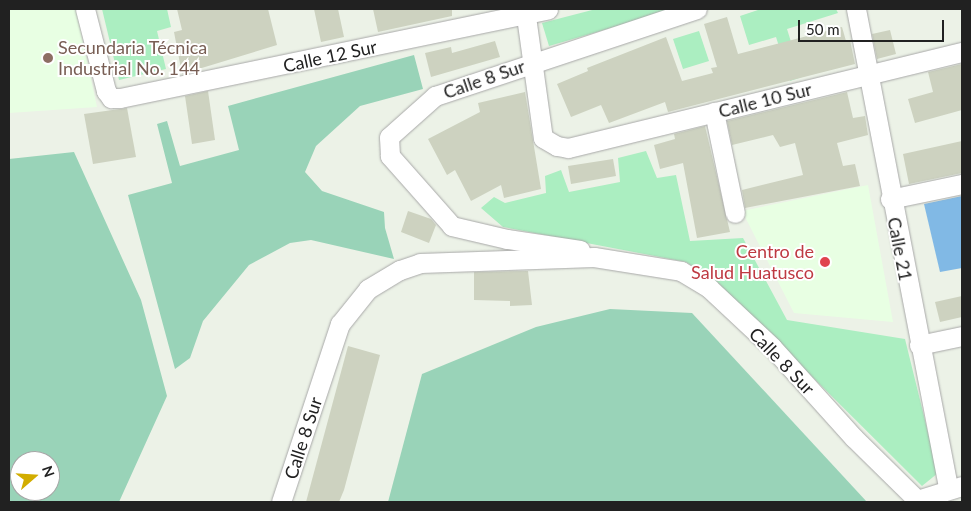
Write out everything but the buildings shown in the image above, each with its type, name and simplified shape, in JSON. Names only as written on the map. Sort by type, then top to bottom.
[{"type":"street","name":"Calle 12 Sur","points":[[85,9],[106,91],[111,98],[120,98],[526,12],[548,9]]},
{"type":"street","name":"Calle 8 Sur","points":[[594,257],[580,250],[507,239],[452,226],[390,156],[387,148],[389,137],[396,128],[435,96],[697,9]]},
{"type":"street","name":"Calle 21","points":[[856,9],[866,75],[919,345],[955,488]]},
{"type":"street","points":[[526,12],[534,62]]},
{"type":"street","name":"Calle 10 Sur","points":[[534,62],[543,138],[557,146],[568,148],[962,52]]},
{"type":"street","points":[[714,112],[735,214]]},
{"type":"street","points":[[890,199],[962,184]]},
{"type":"street","name":"Calle 8 Sur","points":[[281,502],[340,324],[368,289],[420,262],[594,257],[681,270],[709,288],[772,347],[854,438],[917,501]]},
{"type":"street","points":[[919,345],[962,336]]},
{"type":"street","points":[[917,501],[955,488]]},
{"type":"shaded area","name":"Secundaria Técnica Industrial No. 144","points":[[9,9],[76,9],[97,107],[9,113]]},
{"type":"shaded area","points":[[414,55],[423,89],[360,106],[316,146],[305,172],[322,191],[384,212],[385,228],[394,259],[311,240],[290,243],[249,265],[203,321],[190,358],[175,369],[128,195],[172,183],[157,124],[167,121],[180,166],[239,150],[228,106]]},
{"type":"shaded area","points":[[74,152],[141,300],[167,396],[119,502],[9,502],[9,159]]},
{"type":"shaded area","name":"Centro de Salud Huatusco","points":[[868,185],[893,322],[794,313],[742,211]]},
{"type":"shaded area","points":[[962,196],[962,268],[940,272],[924,204]]},
{"type":"shaded area","points":[[610,309],[692,313],[867,502],[388,502],[422,374],[536,327]]},
{"type":"green space","points":[[102,9],[167,9],[171,27],[157,31],[166,69],[119,80]]},
{"type":"green space","points":[[596,9],[676,9],[549,46],[542,23]]},
{"type":"green space","points":[[761,9],[836,9],[838,13],[787,29],[802,77],[790,81],[776,37],[749,45],[740,16]]},
{"type":"green space","points":[[699,31],[709,61],[683,69],[673,39]]},
{"type":"green space","points":[[646,151],[657,178],[676,175],[690,241],[743,238],[787,320],[905,339],[938,473],[922,486],[717,282],[686,262],[503,227],[481,208],[494,197],[505,203],[546,193],[545,176],[561,170],[569,192],[620,182],[618,158]]},
{"type":"place","name":"Secundaria Técnica Industrial No. 144","points":[[48,58]]},
{"type":"place","name":"Centro de Salud Huatusco","points":[[825,262]]}]
